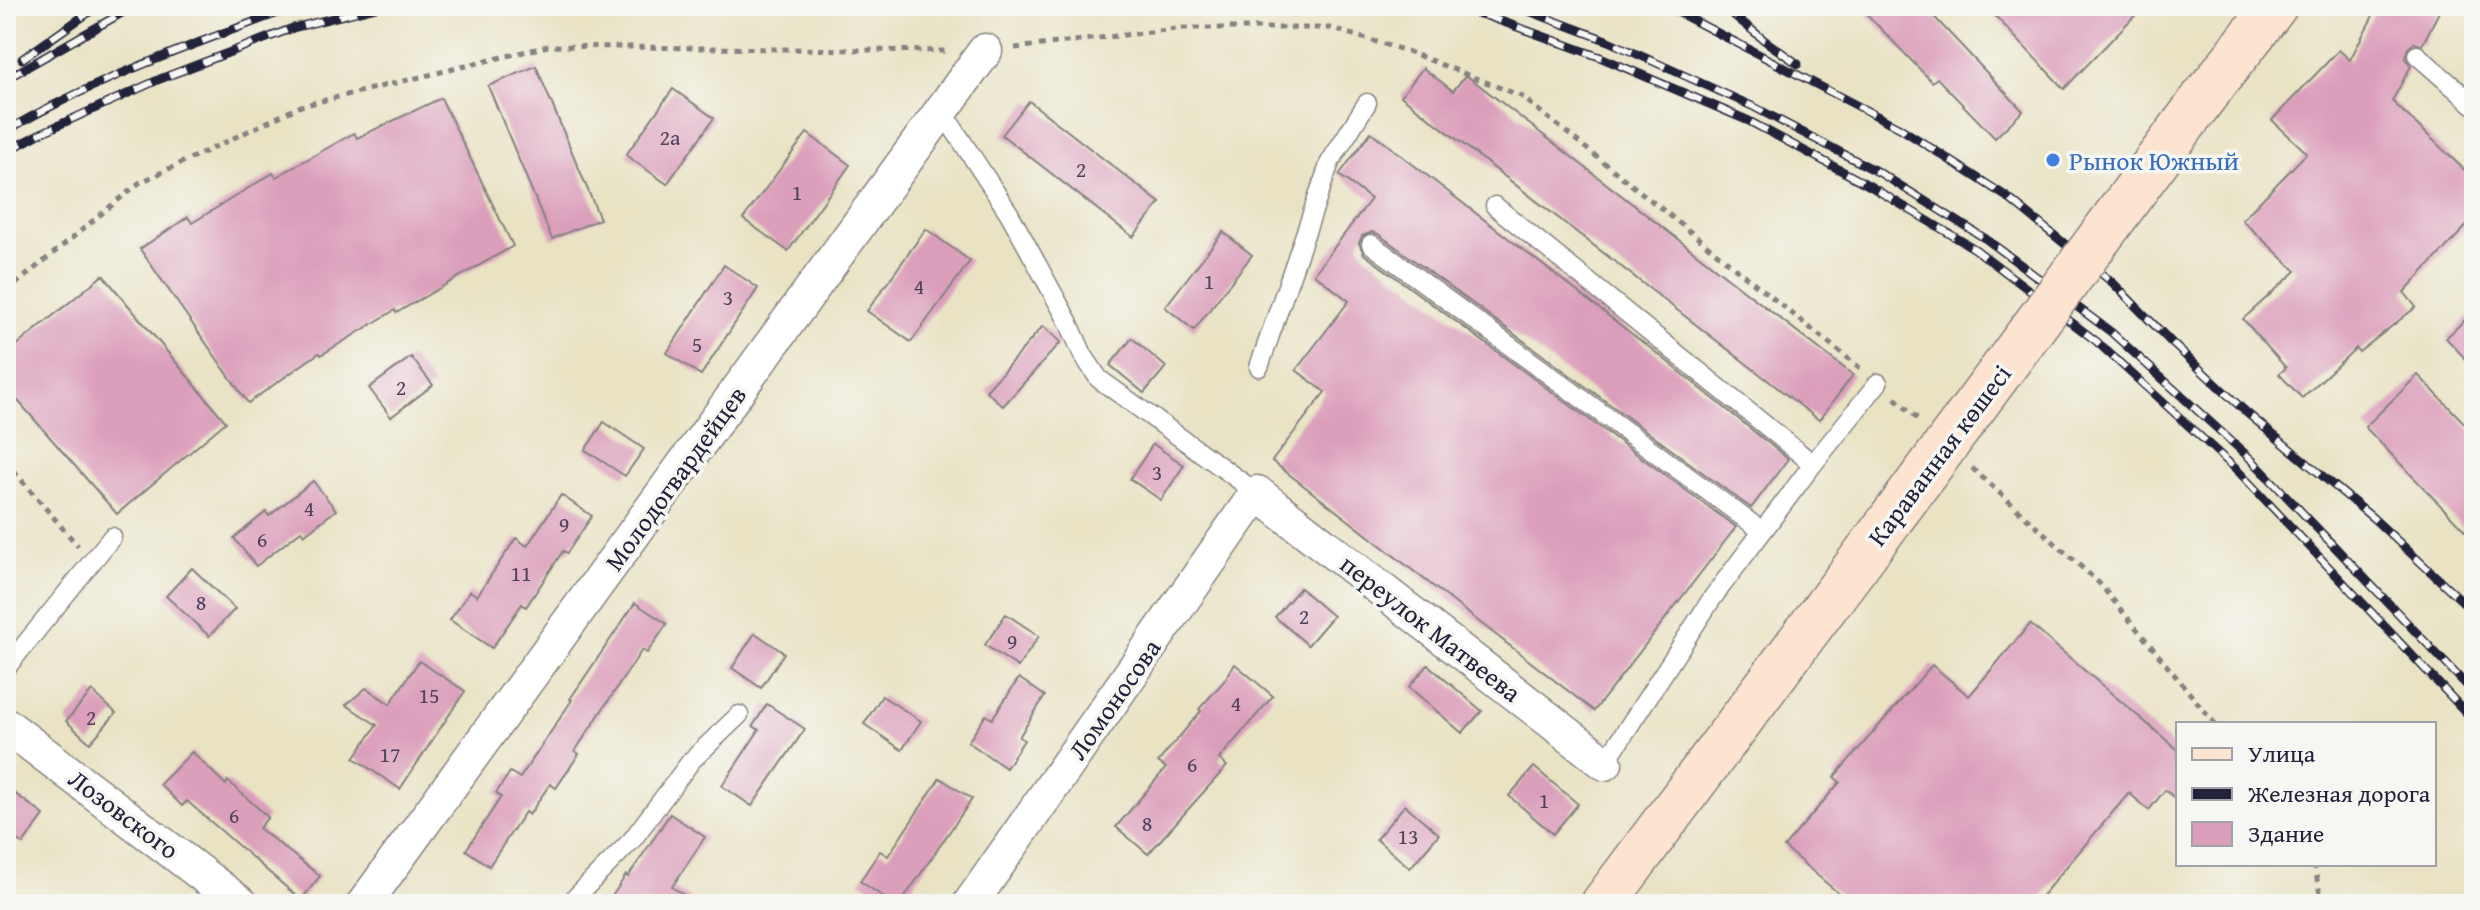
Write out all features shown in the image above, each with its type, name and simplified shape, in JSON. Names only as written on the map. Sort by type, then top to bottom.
[{"type":"main road","name":"Караванная көшесі","points":[[1603,904],[2275,6]]},
{"type":"street","name":"Молодогвардейцев","points":[[364,904],[985,51]]},
{"type":"street","name":"переулок Матвеева","points":[[1257,493],[1605,763]]},
{"type":"street","name":"Ломоносова","points":[[970,904],[1257,493]]},
{"type":"street","name":"Лозовского","points":[[6,725],[241,904]]},
{"type":"lane","points":[[2417,55],[2474,105]]},
{"type":"lane","points":[[1259,367],[1330,162],[1367,103]]},
{"type":"lane","points":[[942,111],[1009,213],[1068,321],[1083,355],[1099,379],[1257,493]]},
{"type":"lane","points":[[1495,206],[1813,464]]},
{"type":"lane","points":[[1371,244],[1762,531]]},
{"type":"lane","points":[[1605,763],[1713,597],[1878,383]]},
{"type":"lane","points":[[6,668],[112,537]]},
{"type":"lane","points":[[569,904],[632,840],[691,761],[739,715]]},
{"type":"path","points":[[6,292],[139,183],[301,106],[548,46],[985,51],[1184,28],[1330,28],[1407,51],[1521,96],[1878,383],[1925,425]]},
{"type":"path","points":[[6,462],[91,562]]},
{"type":"path","points":[[1971,467],[2099,583],[2213,722]]},
{"type":"path","points":[[2314,866],[2322,904]]},
{"type":"building","points":[[1859,6],[1924,6],[2023,111],[1995,138],[1937,78],[1932,82]]},
{"type":"building","points":[[1986,6],[2144,6],[2064,89]]},
{"type":"building","points":[[2378,6],[2442,6],[2422,45],[2414,43],[2408,48],[2405,58],[2411,66],[2392,101],[2474,179],[2474,218],[2404,292],[2416,307],[2359,352],[2356,348],[2302,398],[2279,374],[2286,368],[2243,319],[2296,271],[2242,220],[2307,153],[2272,120],[2339,50],[2350,60]]},
{"type":"building","points":[[536,66],[600,219],[552,239],[488,86]]},
{"type":"building","points":[[1423,68],[1453,91],[1466,75],[1853,375],[1819,420],[1401,96]]},
{"type":"building","points":[[673,89],[714,118],[667,184],[626,155]]},
{"type":"building","points":[[441,98],[513,246],[396,313],[395,310],[321,355],[319,353],[248,403],[140,249],[188,217],[192,223],[273,173],[276,177],[354,133],[357,138]]},
{"type":"building","points":[[1029,101],[1160,203],[1133,237],[1002,135]]},
{"type":"building","points":[[1371,132],[1788,459],[1751,508],[1378,234],[1372,232],[1362,236],[1359,243],[1364,254],[1736,527],[1594,711],[1272,461],[1325,392],[1296,370],[1349,301],[1314,274],[1371,199],[1339,175]]},
{"type":"building","points":[[807,133],[850,165],[788,251],[743,219]]},
{"type":"building","points":[[926,229],[970,261],[911,342],[867,311]]},
{"type":"building","points":[[1223,232],[1252,255],[1194,330],[1165,307]]},
{"type":"building","points":[[724,265],[758,288],[701,375],[667,353]]},
{"type":"building","points":[[103,275],[226,422],[117,514],[6,387],[6,354]]},
{"type":"building","points":[[2474,311],[2474,368],[2446,338]]},
{"type":"building","points":[[1043,326],[1061,342],[1003,406],[986,391]]},
{"type":"building","points":[[1132,338],[1166,367],[1144,393],[1110,365]]},
{"type":"building","points":[[411,357],[433,385],[391,417],[369,388]]},
{"type":"building","points":[[2418,375],[2474,433],[2474,540],[2365,427]]},
{"type":"building","points":[[604,422],[644,449],[625,476],[585,450]]},
{"type":"building","points":[[1153,444],[1184,465],[1161,500],[1130,479]]},
{"type":"building","points":[[313,481],[336,510],[304,535],[301,531],[256,566],[234,538],[266,512],[269,516]]},
{"type":"building","points":[[561,495],[592,516],[567,553],[563,551],[526,607],[522,604],[492,648],[450,620],[470,591],[477,596],[516,538],[527,546]]},
{"type":"building","points":[[192,568],[235,609],[209,636],[166,596]]},
{"type":"building","points":[[1300,588],[1333,616],[1308,645],[1275,617]]},
{"type":"building","points":[[635,603],[667,624],[647,653],[642,650],[575,751],[579,754],[556,788],[550,784],[529,815],[525,812],[489,866],[466,850],[501,797],[496,793],[510,772],[520,778]]},
{"type":"building","points":[[1006,614],[1039,636],[1018,667],[985,645]]},
{"type":"building","points":[[2030,624],[2176,748],[2176,799],[2165,790],[2149,810],[2129,793],[2035,904],[1851,904],[1784,847],[1840,782],[1834,777],[1932,665],[1969,696]]},
{"type":"building","points":[[755,633],[784,653],[761,688],[732,668]]},
{"type":"building","points":[[419,661],[465,691],[400,789],[354,758],[377,725],[346,705],[366,688],[390,704]]},
{"type":"building","points":[[1235,664],[1273,696],[1219,759],[1227,766],[1148,854],[1116,827],[1166,768],[1158,762]]},
{"type":"building","points":[[1428,665],[1482,711],[1462,733],[1409,687]]},
{"type":"building","points":[[1019,678],[1045,696],[1019,737],[1024,740],[1006,768],[968,742],[986,715],[992,719]]},
{"type":"building","points":[[92,691],[116,713],[90,743],[66,721]]},
{"type":"building","points":[[882,696],[921,721],[902,750],[864,724]]},
{"type":"building","points":[[767,704],[805,729],[752,806],[722,786],[759,730],[753,726]]},
{"type":"building","points":[[192,752],[226,785],[228,781],[268,817],[259,828],[320,876],[301,900],[187,801],[182,806],[160,784]]},
{"type":"building","points":[[1534,767],[1578,804],[1553,834],[1509,796]]},
{"type":"building","points":[[940,778],[972,799],[900,904],[894,904],[860,881],[880,851],[888,856]]},
{"type":"building","points":[[6,787],[44,815],[23,844],[6,832]]},
{"type":"building","points":[[1405,805],[1439,834],[1410,868],[1376,839]]},
{"type":"building","points":[[670,814],[705,837],[672,887],[698,904],[607,904],[626,875],[628,877]]},
{"type":"railway","points":[[22,59],[98,6]]},
{"type":"railway","points":[[6,79],[134,6]]},
{"type":"railway","points":[[6,131],[142,65],[283,11],[305,6]]},
{"type":"railway","points":[[6,152],[160,79],[293,28],[380,6]]},
{"type":"railway","points":[[1449,6],[1487,16],[1600,57],[1749,121],[1870,186],[1975,249],[2096,341],[2238,471],[2474,721]]},
{"type":"railway","points":[[1515,6],[1606,40],[1754,107],[1880,173],[1986,239],[2111,332],[2253,461],[2474,693]]},
{"type":"railway","points":[[1666,6],[1900,128],[2007,197],[2113,283],[2247,413],[2373,518],[2474,612]]},
{"type":"railway","points":[[1723,6],[1798,64]]},
{"type":"place","name":"Рынок Южный","points":[[2053,160]]}]
